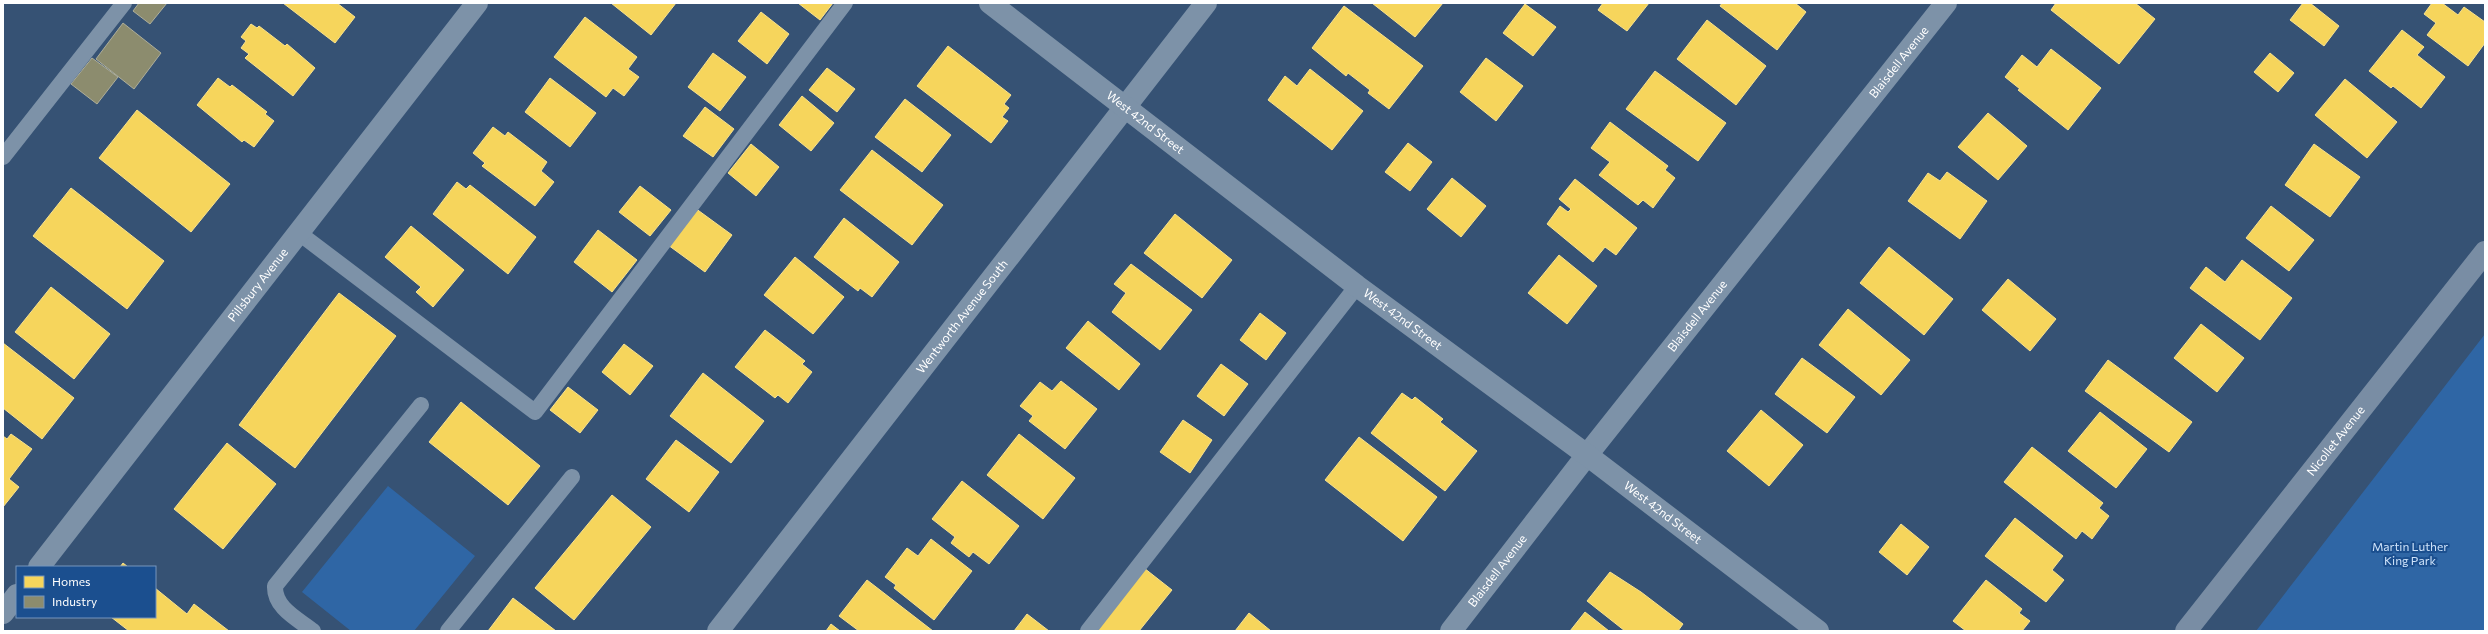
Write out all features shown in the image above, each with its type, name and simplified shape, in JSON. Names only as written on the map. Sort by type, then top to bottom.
[{"type":"main road","name":"Nicollet Avenue","points":[[2186,631],[2485,252]]},
{"type":"street","name":"Pillsbury Avenue","points":[[40,566],[477,3]]},
{"type":"street","name":"West 42nd Street","points":[[990,3],[1357,286],[1587,455],[1818,631]]},
{"type":"street","name":"Wentworth Avenue South","points":[[718,631],[1124,106],[1206,3]]},
{"type":"street","name":"Blaisdell Avenue","points":[[1450,631],[1587,455],[1946,3]]},
{"type":"street","points":[[3,613],[16,596]]},
{"type":"lane","points":[[3,158],[124,3]]},
{"type":"lane","points":[[299,233],[535,412],[845,3]]},
{"type":"lane","points":[[1088,631],[1357,286]]},
{"type":"lane","points":[[313,631],[281,605],[275,595],[275,586],[421,405]]},
{"type":"lane","points":[[448,631],[572,477]]},
{"type":"green space","name":"Martin Luther King Park","points":[[2485,334],[2485,631],[2256,631]]},
{"type":"green space","points":[[388,486],[475,556],[414,631],[351,631],[302,592]]},
{"type":"building: Homes","points":[[283,3],[337,3],[355,17],[335,43]]},
{"type":"building: Homes","points":[[611,3],[676,3],[651,35]]},
{"type":"building: Homes","points":[[798,3],[833,3],[820,20]]},
{"type":"building: Homes","points":[[1372,3],[1443,3],[1415,37]]},
{"type":"building: Homes","points":[[1603,3],[1649,3],[1627,31],[1598,10]]},
{"type":"building: Homes","points":[[1722,3],[1795,3],[1806,12],[1777,50],[1720,6]]},
{"type":"building: Homes","points":[[2056,3],[2135,3],[2155,19],[2119,64],[2051,10]]},
{"type":"building: Homes","points":[[2303,3],[2310,3],[2339,26],[2324,46],[2290,20]]},
{"type":"building: Homes","points":[[2432,3],[2442,3],[2458,15],[2464,7],[2485,22],[2485,43],[2468,66],[2427,35],[2436,23],[2424,14]]},
{"type":"building: Homes","points":[[1525,4],[1556,27],[1533,56],[1503,33]]},
{"type":"building: Homes","points":[[1344,6],[1423,66],[1389,109],[1368,93],[1370,90],[1348,73],[1346,76],[1312,48]]},
{"type":"building: Homes","points":[[761,12],[789,34],[767,64],[738,41]]},
{"type":"building: Homes","points":[[585,17],[637,57],[628,69],[639,77],[624,96],[613,88],[606,97],[554,57]]},
{"type":"building: Homes","points":[[1707,20],[1766,66],[1736,105],[1677,59]]},
{"type":"building: Homes","points":[[251,24],[257,28],[259,26],[285,46],[287,44],[315,68],[293,96],[245,58],[249,54],[241,48],[246,41],[241,37]]},
{"type":"building: Homes","points":[[2402,30],[2424,47],[2417,55],[2445,77],[2421,108],[2393,86],[2391,88],[2369,71]]},
{"type":"building: Homes","points":[[948,46],[1011,95],[1004,104],[1009,108],[1002,117],[1008,121],[991,143],[917,86]]},
{"type":"building: Homes","points":[[2051,49],[2101,88],[2068,130],[2018,90],[2020,89],[2005,77],[2022,55],[2037,67]]},
{"type":"building: Homes","points":[[713,53],[746,77],[720,111],[688,87]]},
{"type":"building: Homes","points":[[2270,53],[2294,73],[2278,92],[2254,72]]},
{"type":"building: Homes","points":[[1486,58],[1523,86],[1496,121],[1460,92]]},
{"type":"building: Homes","points":[[827,68],[855,89],[837,112],[809,90]]},
{"type":"building: Homes","points":[[1310,69],[1363,111],[1332,150],[1268,100],[1285,76],[1297,86]]},
{"type":"building: Homes","points":[[1655,71],[1726,123],[1698,161],[1626,109]]},
{"type":"building: Homes","points":[[218,78],[230,87],[232,85],[267,112],[265,114],[274,121],[254,147],[244,140],[242,142],[197,105]]},
{"type":"building: Homes","points":[[550,78],[596,113],[570,147],[525,112]]},
{"type":"building: Homes","points":[[2345,79],[2397,122],[2367,158],[2315,115]]},
{"type":"building: Homes","points":[[802,96],[834,123],[811,151],[779,125]]},
{"type":"building: Homes","points":[[905,99],[951,135],[922,172],[875,137]]},
{"type":"building: Homes","points":[[705,107],[734,129],[713,157],[683,136]]},
{"type":"building: Homes","points":[[137,110],[230,184],[191,232],[99,158]]},
{"type":"building: Homes","points":[[1988,113],[2027,146],[1998,180],[1958,147]]},
{"type":"building: Homes","points":[[1610,122],[1668,166],[1665,170],[1675,178],[1653,208],[1643,200],[1638,205],[1599,175],[1610,162],[1591,148]]},
{"type":"building: Homes","points":[[493,127],[505,136],[508,132],[547,162],[541,171],[554,182],[535,206],[482,166],[485,163],[473,153]]},
{"type":"building: Homes","points":[[1408,143],[1432,162],[1410,191],[1385,172]]},
{"type":"building: Homes","points":[[751,144],[779,167],[756,196],[728,173]]},
{"type":"building: Homes","points":[[2314,144],[2360,177],[2330,217],[2285,185]]},
{"type":"building: Homes","points":[[872,150],[943,205],[912,245],[840,190]]},
{"type":"building: Homes","points":[[1947,172],[1987,201],[1960,239],[1908,201],[1928,173],[1940,181]]},
{"type":"building: Homes","points":[[1452,178],[1486,206],[1461,237],[1427,209]]},
{"type":"building: Homes","points":[[1575,179],[1637,228],[1616,255],[1605,247],[1593,262],[1547,224],[1560,206],[1568,212],[1571,209],[1559,199]]},
{"type":"building: Homes","points":[[457,182],[466,189],[470,185],[536,237],[508,274],[433,214]]},
{"type":"building: Homes","points":[[640,186],[671,210],[650,236],[619,212]]},
{"type":"building: Homes","points":[[71,188],[164,261],[127,309],[33,236]]},
{"type":"building: Homes","points":[[2271,206],[2314,240],[2289,271],[2246,238]]},
{"type":"building: Homes","points":[[695,208],[732,235],[705,272],[668,245]]},
{"type":"building: Homes","points":[[1175,214],[1232,260],[1202,298],[1144,253]]},
{"type":"building: Homes","points":[[844,218],[899,262],[872,297],[860,288],[858,291],[814,257]]},
{"type":"building: Homes","points":[[411,226],[464,270],[433,307],[416,292],[421,287],[385,257]]},
{"type":"building: Homes","points":[[598,230],[637,260],[612,292],[574,262]]},
{"type":"building: Homes","points":[[1889,247],[1953,299],[1924,335],[1860,283]]},
{"type":"building: Homes","points":[[1559,255],[1597,286],[1567,324],[1528,293]]},
{"type":"building: Homes","points":[[795,257],[844,297],[813,334],[764,295]]},
{"type":"building: Homes","points":[[2242,260],[2292,298],[2260,340],[2190,288],[2206,267],[2225,282]]},
{"type":"building: Homes","points":[[1131,264],[1192,310],[1160,350],[1112,312],[1126,293],[1114,284]]},
{"type":"building: Homes","points":[[2008,279],[2056,319],[2030,351],[1982,310]]},
{"type":"building: Homes","points":[[51,287],[110,334],[74,379],[15,332]]},
{"type":"building: Homes","points":[[339,293],[396,336],[295,468],[239,425]]},
{"type":"building: Homes","points":[[1848,309],[1910,360],[1881,395],[1819,345]]},
{"type":"building: Homes","points":[[1260,313],[1286,333],[1266,360],[1240,340]]},
{"type":"building: Homes","points":[[1088,321],[1140,364],[1119,390],[1066,348]]},
{"type":"building: Homes","points":[[2201,324],[2244,358],[2217,392],[2174,358]]},
{"type":"building: Homes","points":[[765,330],[805,361],[802,364],[812,372],[788,403],[778,395],[775,398],[735,367]]},
{"type":"building: Homes","points":[[3,343],[74,398],[42,439],[3,408]]},
{"type":"building: Homes","points":[[624,344],[653,366],[630,395],[602,372]]},
{"type":"building: Homes","points":[[1802,358],[1855,397],[1827,433],[1775,394]]},
{"type":"building: Homes","points":[[2108,360],[2192,422],[2169,452],[2085,391]]},
{"type":"building: Homes","points":[[1221,364],[1248,384],[1224,416],[1197,396]]},
{"type":"building: Homes","points":[[703,373],[764,421],[731,463],[670,416]]},
{"type":"building: Homes","points":[[1061,381],[1097,409],[1065,449],[1029,421],[1033,416],[1020,406],[1040,382],[1052,391]]},
{"type":"building: Homes","points":[[568,387],[598,410],[580,433],[550,410]]},
{"type":"building: Homes","points":[[1402,393],[1412,400],[1415,397],[1443,419],[1440,422],[1477,451],[1445,491],[1371,433]]},
{"type":"building: Homes","points":[[461,402],[540,466],[508,505],[429,442]]},
{"type":"building: Homes","points":[[1761,410],[1803,445],[1769,486],[1727,451]]},
{"type":"building: Homes","points":[[2100,412],[2147,449],[2116,488],[2068,451]]},
{"type":"building: Homes","points":[[1183,420],[1212,440],[1190,473],[1160,452]]},
{"type":"building: Homes","points":[[11,434],[32,449],[9,479],[19,487],[3,507],[3,436],[7,439]]},
{"type":"building: Homes","points":[[1019,434],[1075,478],[1043,519],[987,475]]},
{"type":"building: Homes","points":[[1359,437],[1437,497],[1403,541],[1325,480]]},
{"type":"building: Homes","points":[[676,440],[719,472],[689,512],[646,479]]},
{"type":"building: Homes","points":[[227,443],[276,484],[223,549],[174,509]]},
{"type":"building: Homes","points":[[2032,447],[2103,503],[2099,508],[2109,516],[2092,539],[2082,531],[2076,539],[2004,482]]},
{"type":"building: Homes","points":[[962,481],[1019,526],[989,564],[973,552],[969,557],[951,543],[955,537],[932,519]]},
{"type":"building: Homes","points":[[612,495],[651,527],[574,620],[535,588]]},
{"type":"building: Homes","points":[[2015,518],[2063,556],[2052,570],[2064,580],[2046,602],[1985,556]]},
{"type":"building: Homes","points":[[1901,524],[1929,547],[1907,575],[1879,552]]},
{"type":"building: Homes","points":[[931,539],[972,571],[934,620],[894,588],[896,585],[885,577],[907,548],[918,556]]},
{"type":"building: Homes","points":[[1144,568],[1172,590],[1139,631],[1096,631]]},
{"type":"building: Homes","points":[[1610,572],[1641,592],[1683,624],[1678,631],[1625,631],[1587,601]]},
{"type":"building: Homes","points":[[867,580],[933,631],[859,631],[839,616]]},
{"type":"building: Homes","points":[[1986,580],[2022,609],[2019,613],[2030,621],[2022,631],[1966,631],[1953,621]]},
{"type":"building: Homes","points":[[156,589],[187,614],[194,604],[229,631],[129,631],[112,618],[156,618]]},
{"type":"building: Homes","points":[[513,598],[556,631],[488,631]]},
{"type":"building: Homes","points":[[1585,612],[1609,631],[1570,631]]},
{"type":"building: Homes","points":[[1249,613],[1271,631],[1235,631]]},
{"type":"building: Homes","points":[[1027,614],[1049,631],[1014,631]]},
{"type":"building: Homes","points":[[831,624],[840,631],[826,631]]},
{"type":"building: Industry","points":[[139,3],[167,3],[150,24],[133,11]]},
{"type":"building: Industry","points":[[123,23],[161,53],[134,89],[96,59]]},
{"type":"building: Industry","points":[[92,58],[118,77],[97,104],[71,84]]}]
